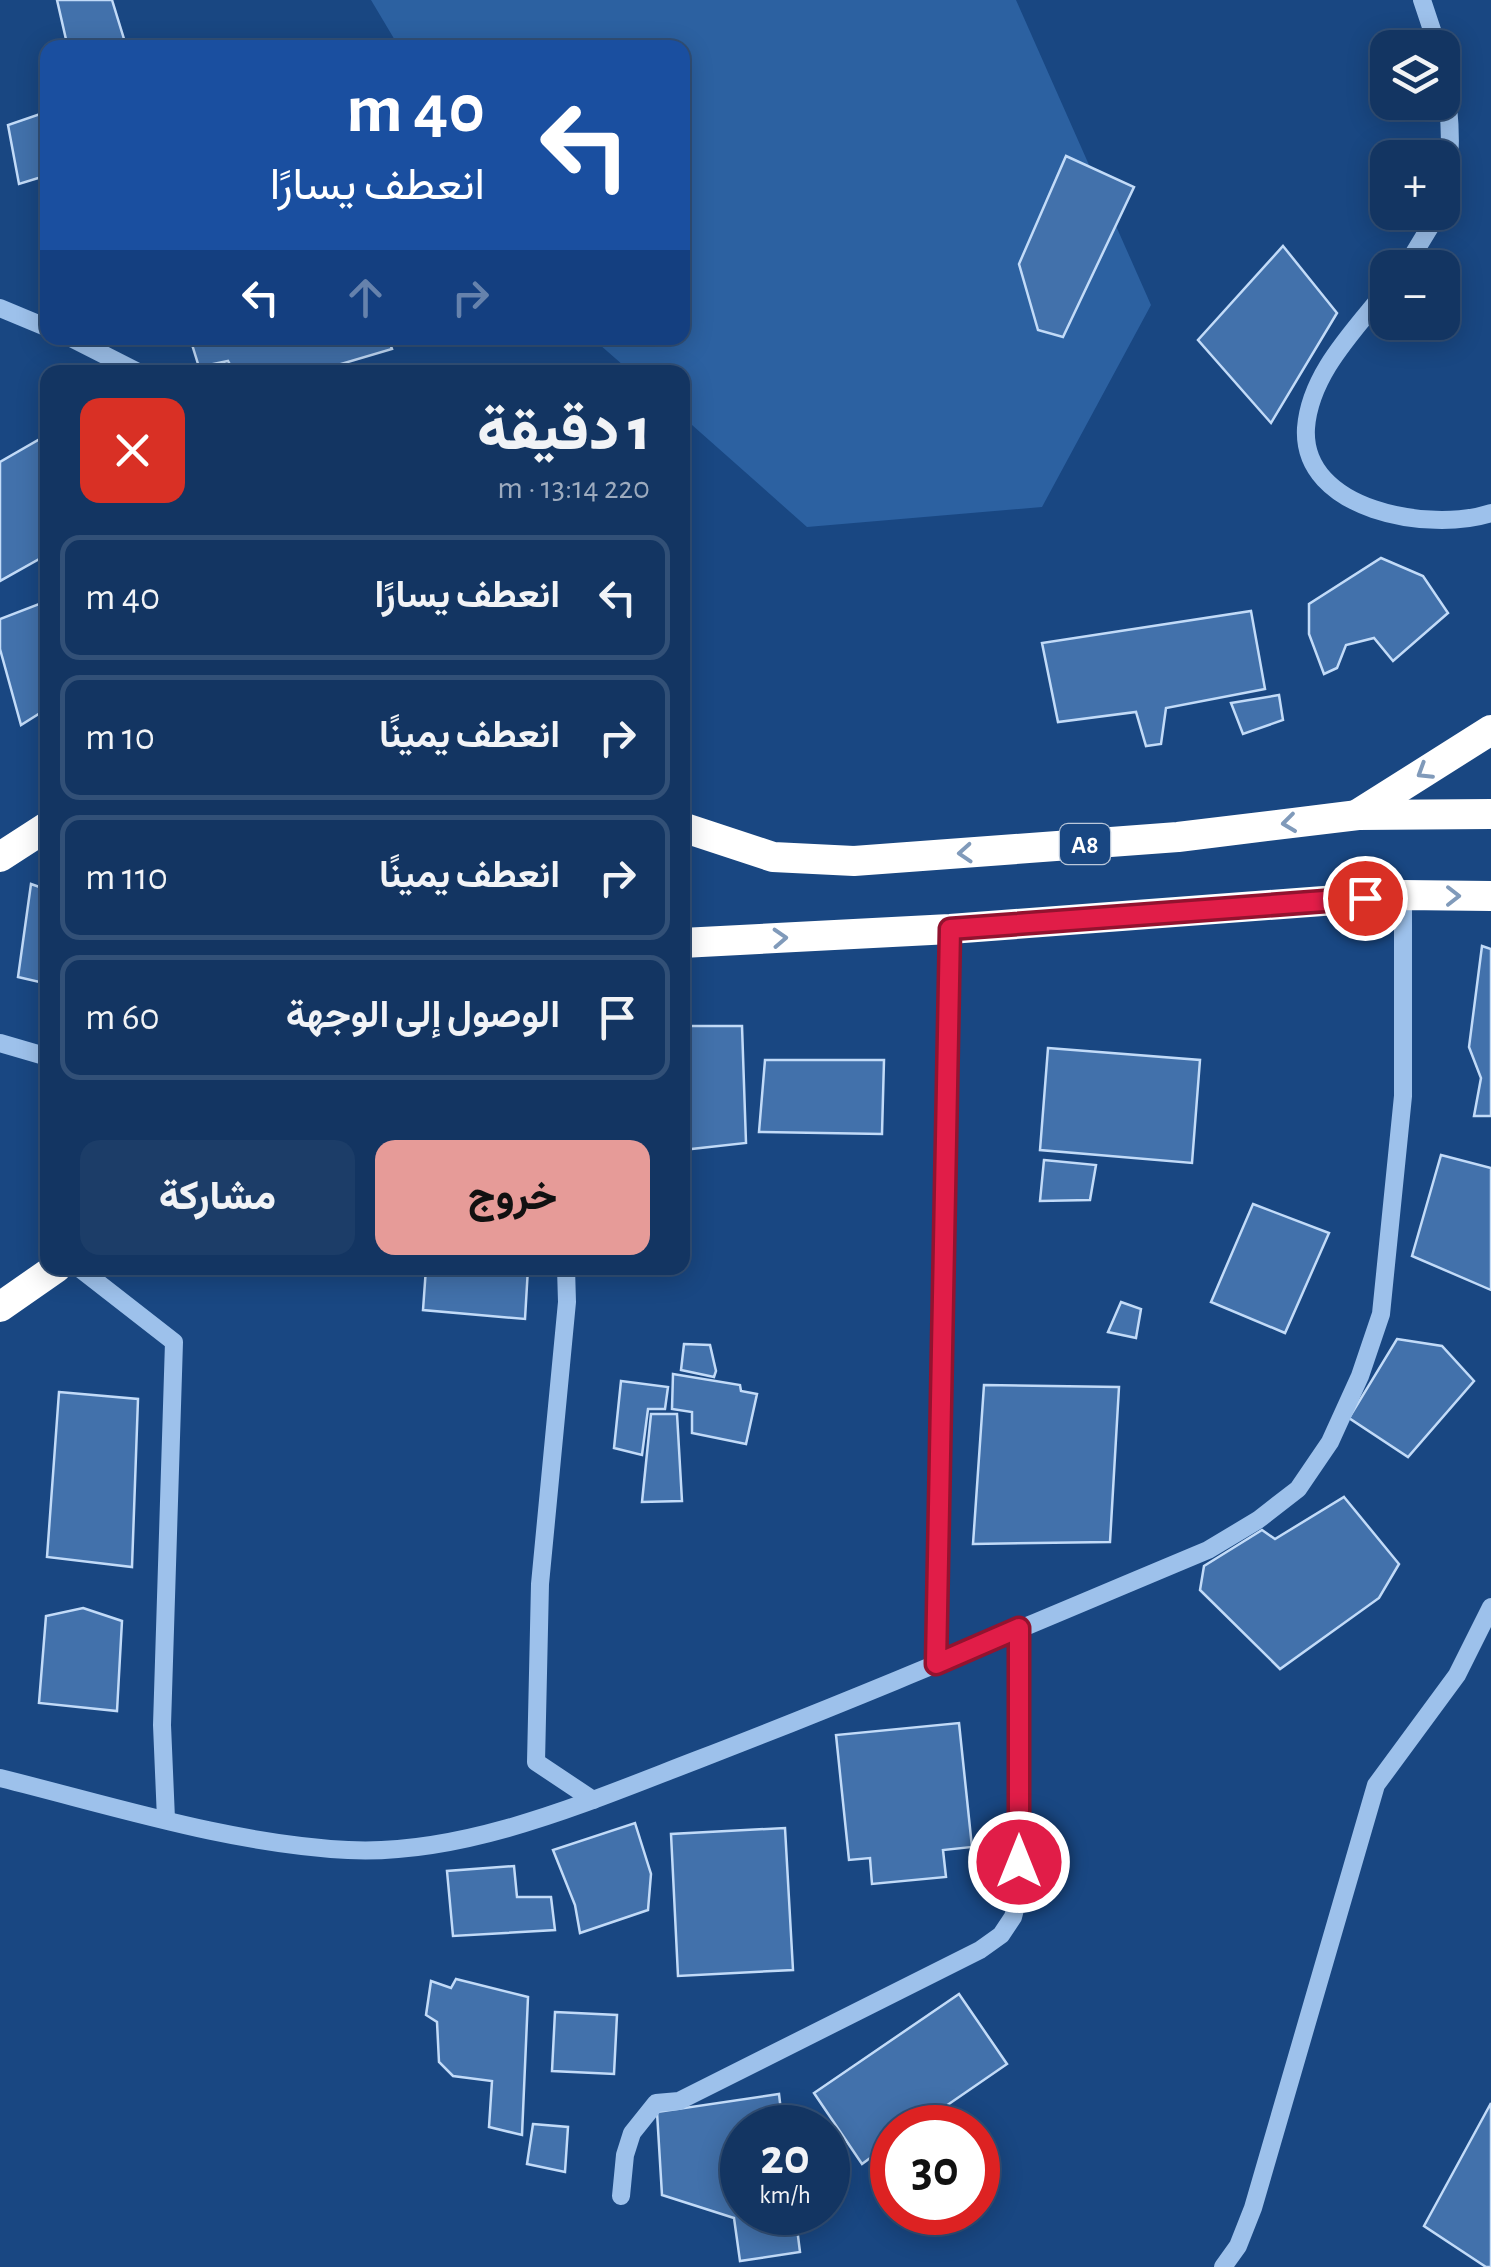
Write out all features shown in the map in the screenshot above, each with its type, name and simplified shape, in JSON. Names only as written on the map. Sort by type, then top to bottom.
[{"type":"highway","points":[[1358,815],[1491,730]]},
{"type":"highway","name":"A8","points":[[690,830],[773,857],[854,861],[1178,837],[1358,815],[1491,814]]},
{"type":"highway","points":[[0,857],[40,831]]},
{"type":"highway","points":[[690,943],[950,929],[1403,895],[1491,896]]},
{"type":"highway","points":[[0,1308],[46,1275]]},
{"type":"street","points":[[1422,0],[1432,30]]},
{"type":"street","points":[[0,308],[40,325]]},
{"type":"street","points":[[1370,313],[1323,377],[1306,425],[1308,452],[1326,480],[1387,516],[1421,520],[1491,513]]},
{"type":"street","points":[[85,345],[124,365]]},
{"type":"street","points":[[0,1778],[261,1839],[350,1850],[457,1842],[593,1800],[936,1664],[1208,1550],[1258,1520],[1298,1490],[1330,1442],[1360,1376],[1381,1314],[1403,1096],[1403,895]]},
{"type":"street","points":[[936,1664],[950,929]]},
{"type":"street","points":[[0,1043],[40,1055]]},
{"type":"street","points":[[88,1275],[174,1342],[162,1725],[166,1818]]},
{"type":"street","points":[[566,1275],[567,1302],[540,1584],[536,1762],[593,1800]]},
{"type":"street","points":[[1223,2267],[1238,2246],[1253,2208],[1376,1785],[1457,1675],[1491,1608]]},
{"type":"street","points":[[622,2196],[625,2155],[632,2133],[656,2103],[679,2101],[951,1968],[1001,1934],[1013,1916],[1019,1894],[1019,1628]]},
{"type":"shaded area","points":[[371,0],[1016,0],[1151,305],[1042,507],[807,527],[690,423],[690,365],[623,365],[600,345],[690,345],[690,40],[395,40]]},
{"type":"building","points":[[57,0],[112,0],[124,39],[66,40]]},
{"type":"building","points":[[40,114],[40,177],[19,184],[8,125]]},
{"type":"building","points":[[1066,156],[1134,187],[1063,337],[1038,330],[1019,264]]},
{"type":"building","points":[[1283,246],[1337,313],[1271,423],[1198,340]]},
{"type":"building","points":[[192,345],[391,345],[392,349],[338,365],[230,365],[228,361],[198,365]]},
{"type":"building","points":[[40,439],[40,558],[0,581],[0,462]]},
{"type":"building","points":[[1381,558],[1423,576],[1448,613],[1393,661],[1374,638],[1346,645],[1337,668],[1324,674],[1309,634],[1309,604]]},
{"type":"building","points":[[40,604],[40,713],[21,725],[0,649],[0,619]]},
{"type":"building","points":[[1251,611],[1265,689],[1166,708],[1161,744],[1146,746],[1136,712],[1058,722],[1042,643]]},
{"type":"building","points":[[1279,695],[1283,720],[1243,734],[1231,703]]},
{"type":"building","points":[[31,884],[40,887],[40,982],[18,977]]},
{"type":"building","points":[[1482,946],[1491,949],[1491,1116],[1474,1116],[1481,1078],[1469,1047]]},
{"type":"building","points":[[690,1026],[742,1026],[746,1143],[690,1149]]},
{"type":"building","points":[[1048,1048],[1200,1060],[1192,1163],[1040,1150]]},
{"type":"building","points":[[765,1060],[884,1060],[882,1134],[759,1132]]},
{"type":"building","points":[[1441,1155],[1491,1168],[1491,1290],[1412,1256]]},
{"type":"building","points":[[1044,1160],[1096,1165],[1090,1200],[1040,1201]]},
{"type":"building","points":[[1253,1204],[1329,1233],[1285,1333],[1211,1302]]},
{"type":"building","points":[[426,1275],[528,1275],[525,1319],[423,1310]]},
{"type":"building","points":[[1121,1302],[1141,1309],[1136,1338],[1108,1332]]},
{"type":"building","points":[[1397,1339],[1442,1346],[1474,1381],[1408,1457],[1349,1418]]},
{"type":"building","points":[[684,1344],[710,1345],[714,1377],[681,1370]]},
{"type":"building","points":[[673,1374],[740,1385],[741,1391],[757,1394],[746,1444],[692,1433],[692,1412],[672,1409]]},
{"type":"building","points":[[621,1381],[668,1387],[665,1409],[648,1409],[642,1455],[614,1448]]},
{"type":"building","points":[[984,1385],[1119,1387],[1110,1542],[973,1544]]},
{"type":"building","points":[[59,1392],[138,1399],[132,1567],[47,1557]]},
{"type":"building","points":[[651,1414],[677,1414],[682,1501],[642,1502]]},
{"type":"building","points":[[1344,1497],[1399,1564],[1379,1598],[1280,1669],[1200,1590],[1204,1566],[1262,1530],[1275,1539]]},
{"type":"building","points":[[83,1608],[122,1621],[117,1711],[39,1703],[46,1616]]},
{"type":"building","points":[[959,1723],[972,1847],[943,1850],[946,1877],[872,1884],[870,1858],[849,1860],[836,1735]]},
{"type":"building","points":[[635,1823],[651,1874],[648,1910],[580,1933],[575,1905],[553,1850]]},
{"type":"building","points":[[785,1828],[793,1970],[678,1976],[671,1834]]},
{"type":"building","points":[[514,1866],[517,1897],[551,1897],[555,1930],[453,1936],[447,1871]]},
{"type":"building","points":[[456,1979],[528,1997],[522,2135],[489,2127],[492,2081],[453,2076],[439,2062],[437,2022],[426,2015],[431,1981],[451,1988]]},
{"type":"building","points":[[959,1994],[1007,2064],[947,2105],[870,2105],[870,2158],[862,2164],[850,2146],[850,2105],[822,2105],[814,2093]]},
{"type":"building","points":[[555,2012],[617,2015],[614,2074],[552,2071]]},
{"type":"building","points":[[779,2094],[780,2105],[720,2105],[720,2214],[662,2195],[657,2112]]},
{"type":"building","points":[[1491,2103],[1491,2267],[1486,2267],[1424,2226]]},
{"type":"building","points":[[533,2124],[568,2127],[565,2172],[527,2164]]},
{"type":"building","points":[[736,2235],[798,2235],[800,2252],[740,2261]]},
{"type":"route","points":[[1019,1862],[1019,1628],[936,1664],[950,929],[1365,898]]}]
